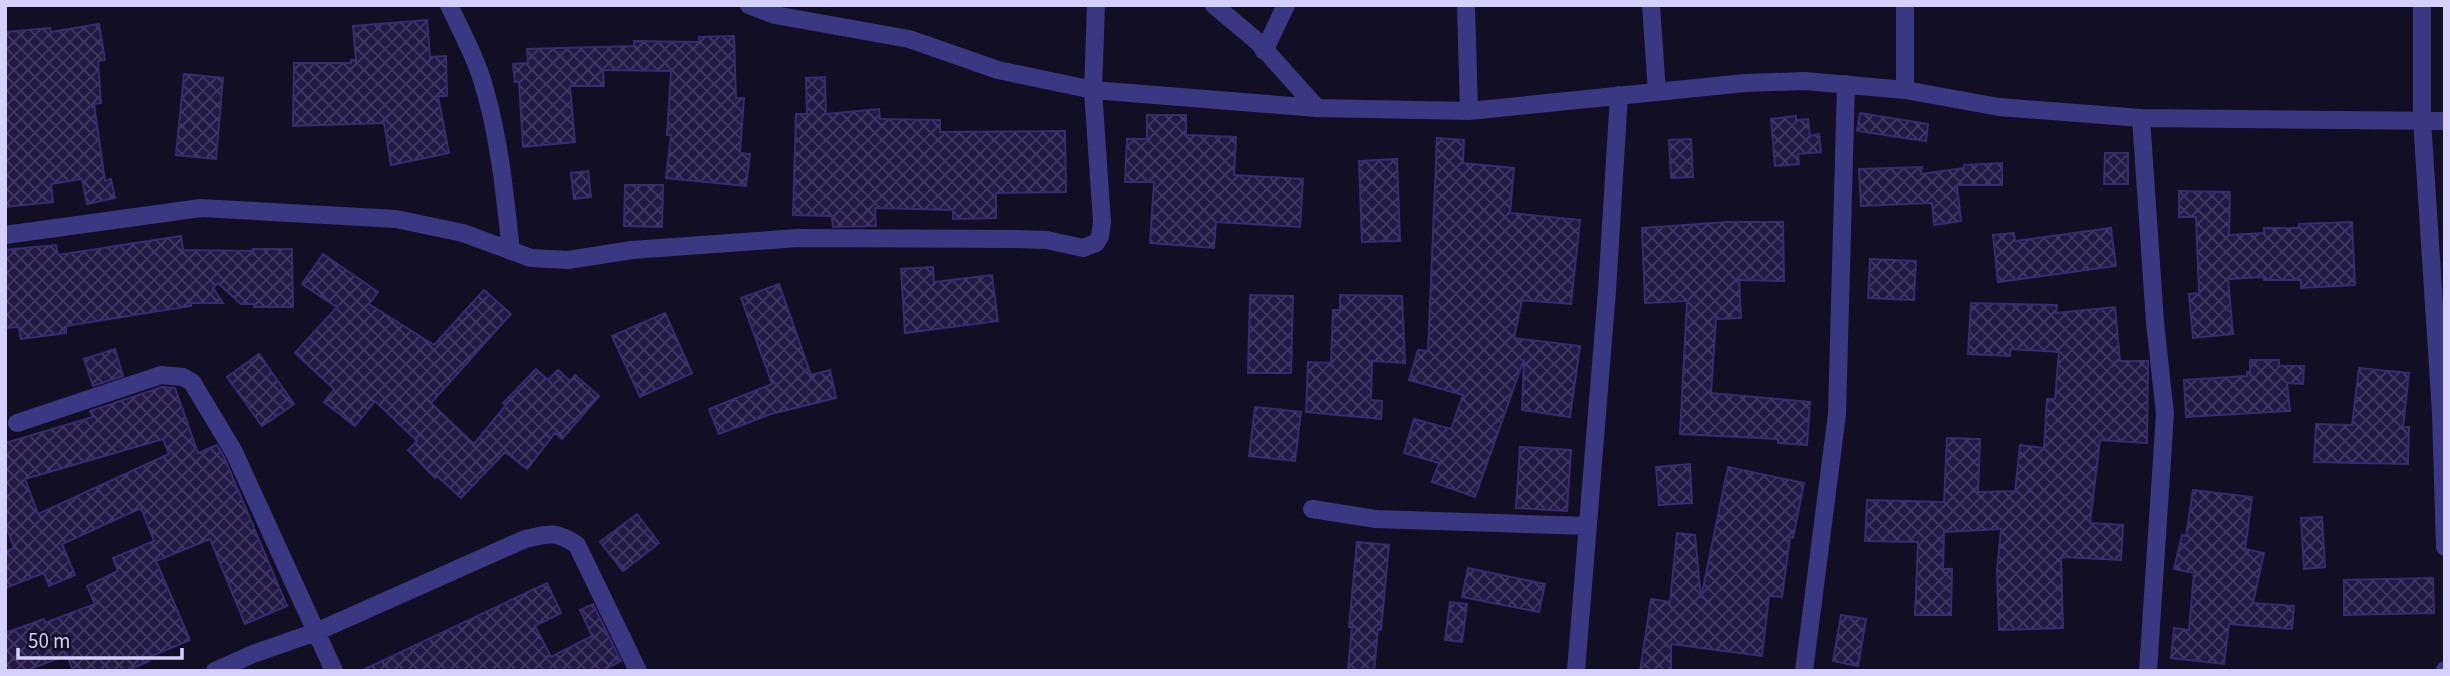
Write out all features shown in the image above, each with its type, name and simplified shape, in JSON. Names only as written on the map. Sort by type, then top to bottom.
[{"type":"street","points":[[449,5],[485,90],[503,174],[511,251]]},
{"type":"street","points":[[749,5],[775,15],[909,39],[998,70],[1093,90],[1317,108],[1469,111],[1619,95],[1805,80],[1905,90],[1999,107],[2141,118],[2445,121]]},
{"type":"street","points":[[5,235],[201,208],[396,219],[463,233],[531,258],[568,260],[632,250],[798,238],[1047,240],[1083,248],[1096,243],[1102,222],[1093,90],[1096,5]]},
{"type":"street","points":[[1214,5],[1258,42],[1317,108]]},
{"type":"street","points":[[1264,51],[1286,5]]},
{"type":"street","points":[[1466,5],[1469,111]]},
{"type":"street","points":[[1651,5],[1657,92]]},
{"type":"street","points":[[1905,5],[1905,90]]},
{"type":"street","points":[[2422,5],[2422,120],[2443,442],[2445,547]]},
{"type":"street","points":[[1804,671],[1837,414],[1846,84]]},
{"type":"street","points":[[1576,671],[1607,291],[1619,95]]},
{"type":"street","points":[[2141,118],[2155,322],[2165,414],[2148,671]]},
{"type":"street","points":[[17,423],[161,375],[183,377],[192,382],[234,452],[334,671]]},
{"type":"street","points":[[1312,509],[1376,519],[1588,526]]},
{"type":"street","points":[[215,671],[316,632],[526,539],[546,534],[562,535],[577,545],[584,555],[638,671]]},
{"type":"building","points":[[427,20],[430,57],[446,56],[447,96],[438,96],[449,153],[391,165],[384,123],[293,126],[294,63],[351,63],[351,60],[356,60],[353,26]]},
{"type":"building","points":[[99,24],[105,60],[98,61],[101,103],[94,104],[105,181],[111,179],[115,198],[87,204],[82,179],[51,184],[53,202],[5,207],[5,32],[50,28],[51,32]]},
{"type":"building","points":[[734,36],[736,98],[744,98],[740,153],[750,154],[746,186],[666,178],[671,135],[667,135],[671,71],[603,70],[604,86],[570,86],[575,142],[523,147],[519,82],[515,82],[513,64],[528,63],[527,49],[634,46],[634,41],[699,42],[699,37]]},
{"type":"building","points":[[184,74],[223,78],[216,159],[176,155]]},
{"type":"building","points":[[825,77],[826,114],[879,109],[880,119],[940,120],[940,132],[1065,131],[1066,192],[996,193],[996,218],[953,219],[953,210],[875,208],[876,226],[833,227],[832,216],[793,215],[796,114],[807,114],[806,78]]},
{"type":"building","points":[[1860,113],[1928,124],[1926,141],[1857,131]]},
{"type":"building","points":[[1147,115],[1186,115],[1186,135],[1236,137],[1234,175],[1303,179],[1300,227],[1216,222],[1214,248],[1150,243],[1154,182],[1125,182],[1127,139],[1147,139]]},
{"type":"building","points":[[1796,116],[1796,120],[1808,119],[1810,136],[1819,134],[1821,152],[1798,154],[1799,164],[1775,166],[1771,119]]},
{"type":"building","points":[[1437,138],[1464,140],[1463,163],[1514,168],[1510,213],[1580,220],[1571,304],[1522,300],[1514,338],[1580,346],[1570,417],[1522,410],[1524,359],[1475,497],[1432,482],[1439,463],[1404,453],[1414,419],[1451,429],[1463,395],[1409,380],[1418,350],[1428,351]]},
{"type":"building","points":[[1691,139],[1693,177],[1671,178],[1669,140]]},
{"type":"building","points":[[2105,153],[2128,153],[2128,184],[2104,184]]},
{"type":"building","points":[[1397,159],[1400,241],[1362,242],[1359,161]]},
{"type":"building","points":[[2002,163],[2002,185],[1957,185],[1961,221],[1934,225],[1932,203],[1861,206],[1859,169],[1922,167],[1921,174],[1964,168],[1964,165]]},
{"type":"building","points":[[588,171],[591,197],[574,199],[571,173]]},
{"type":"building","points":[[625,185],[663,185],[662,227],[624,226]]},
{"type":"building","points":[[2179,191],[2230,192],[2229,235],[2264,233],[2264,228],[2299,228],[2299,224],[2352,222],[2355,285],[2301,288],[2301,280],[2264,280],[2264,277],[2228,279],[2233,334],[2193,338],[2189,294],[2199,293],[2196,217],[2179,217]]},
{"type":"building","points":[[1727,222],[1783,222],[1784,281],[1739,280],[1741,318],[1716,319],[1711,393],[1810,402],[1807,445],[1778,443],[1778,439],[1680,434],[1687,301],[1645,303],[1642,228]]},
{"type":"building","points":[[2111,228],[2116,266],[1998,282],[1993,235],[2014,233],[2015,241]]},
{"type":"building","points":[[181,236],[183,250],[292,249],[293,307],[254,307],[254,304],[241,304],[218,283],[213,288],[223,303],[191,303],[191,306],[66,326],[66,333],[21,339],[19,327],[5,328],[5,250],[56,245],[58,255]]},
{"type":"building","points":[[323,254],[378,292],[369,304],[434,345],[484,290],[511,314],[431,403],[474,444],[506,405],[503,403],[536,369],[548,380],[558,370],[570,381],[575,375],[599,396],[562,439],[555,433],[527,469],[505,452],[461,498],[437,476],[435,478],[408,450],[417,441],[375,401],[355,426],[324,402],[334,389],[295,353],[338,306],[302,284]]},
{"type":"building","points":[[1870,259],[1916,261],[1914,300],[1868,298]]},
{"type":"building","points":[[933,267],[934,282],[992,275],[998,321],[905,333],[901,269]]},
{"type":"building","points":[[779,284],[811,375],[830,370],[836,398],[771,414],[719,434],[709,409],[772,384],[741,298]]},
{"type":"building","points":[[1250,295],[1293,296],[1291,373],[1248,373]]},
{"type":"building","points":[[1340,295],[1402,296],[1405,363],[1372,361],[1371,400],[1382,401],[1381,419],[1306,412],[1308,362],[1331,363],[1333,310],[1340,310]]},
{"type":"building","points":[[1971,303],[2057,305],[2056,313],[2115,307],[2120,361],[2148,361],[2147,443],[2100,440],[2090,523],[2123,525],[2121,560],[2061,557],[2063,628],[1999,630],[1997,570],[2001,529],[1944,532],[1943,569],[1952,569],[1951,615],[1915,615],[1918,542],[1865,541],[1867,500],[1944,502],[1947,438],[1980,439],[1978,492],[2015,491],[2020,445],[2044,448],[2047,399],[2055,399],[2059,352],[2010,349],[2010,356],[1968,354]]},
{"type":"building","points":[[665,313],[692,373],[640,397],[612,336]]},
{"type":"building","points":[[115,349],[123,376],[93,386],[84,359]]},
{"type":"building","points":[[259,354],[294,404],[262,426],[227,377]]},
{"type":"building","points":[[2250,360],[2279,360],[2279,366],[2304,366],[2303,384],[2287,383],[2290,411],[2186,417],[2184,380],[2247,376],[2247,372],[2250,372]]},
{"type":"building","points":[[2359,368],[2409,373],[2403,427],[2409,427],[2408,464],[2314,462],[2316,424],[2352,425]]},
{"type":"building","points":[[162,387],[175,388],[198,453],[217,445],[224,457],[287,606],[245,624],[210,539],[156,561],[190,640],[147,658],[149,661],[127,671],[73,671],[67,655],[25,671],[5,671],[5,633],[44,619],[45,623],[95,604],[87,586],[118,571],[113,558],[154,541],[141,508],[62,544],[75,575],[49,586],[44,573],[5,588],[5,552],[14,548],[5,523],[5,443],[93,417],[90,411]],"holes":[[[163,439],[169,454],[38,514],[25,479]]]},
{"type":"building","points":[[1255,407],[1301,412],[1295,461],[1249,456]]},
{"type":"building","points":[[1520,447],[1571,450],[1567,511],[1516,508]]},
{"type":"building","points":[[1690,464],[1692,503],[1659,505],[1656,467]]},
{"type":"building","points":[[1728,467],[1804,483],[1793,538],[1790,537],[1782,597],[1769,596],[1762,656],[1671,644],[1671,671],[1640,671],[1651,599],[1670,602],[1677,533],[1695,535],[1701,598]]},
{"type":"building","points":[[2193,490],[2252,497],[2245,549],[2264,553],[2253,603],[2294,606],[2292,629],[2229,624],[2224,664],[2171,658],[2174,628],[2189,630],[2194,573],[2174,569],[2182,535],[2186,536]]},
{"type":"building","points":[[637,514],[659,543],[623,571],[600,542]]},
{"type":"building","points":[[2322,517],[2325,567],[2304,569],[2301,518]]},
{"type":"building","points":[[1357,542],[1389,545],[1381,630],[1378,629],[1374,671],[1348,669]]},
{"type":"building","points":[[1468,568],[1545,584],[1539,612],[1462,597]]},
{"type":"building","points":[[2433,578],[2434,613],[2344,615],[2344,580]]},
{"type":"building","points":[[547,583],[561,613],[535,626],[551,657],[592,636],[580,610],[593,604],[621,661],[601,671],[361,671]]},
{"type":"building","points":[[1450,602],[1467,604],[1462,642],[1445,640]]},
{"type":"building","points":[[1841,615],[1866,619],[1858,666],[1833,661]]}]
